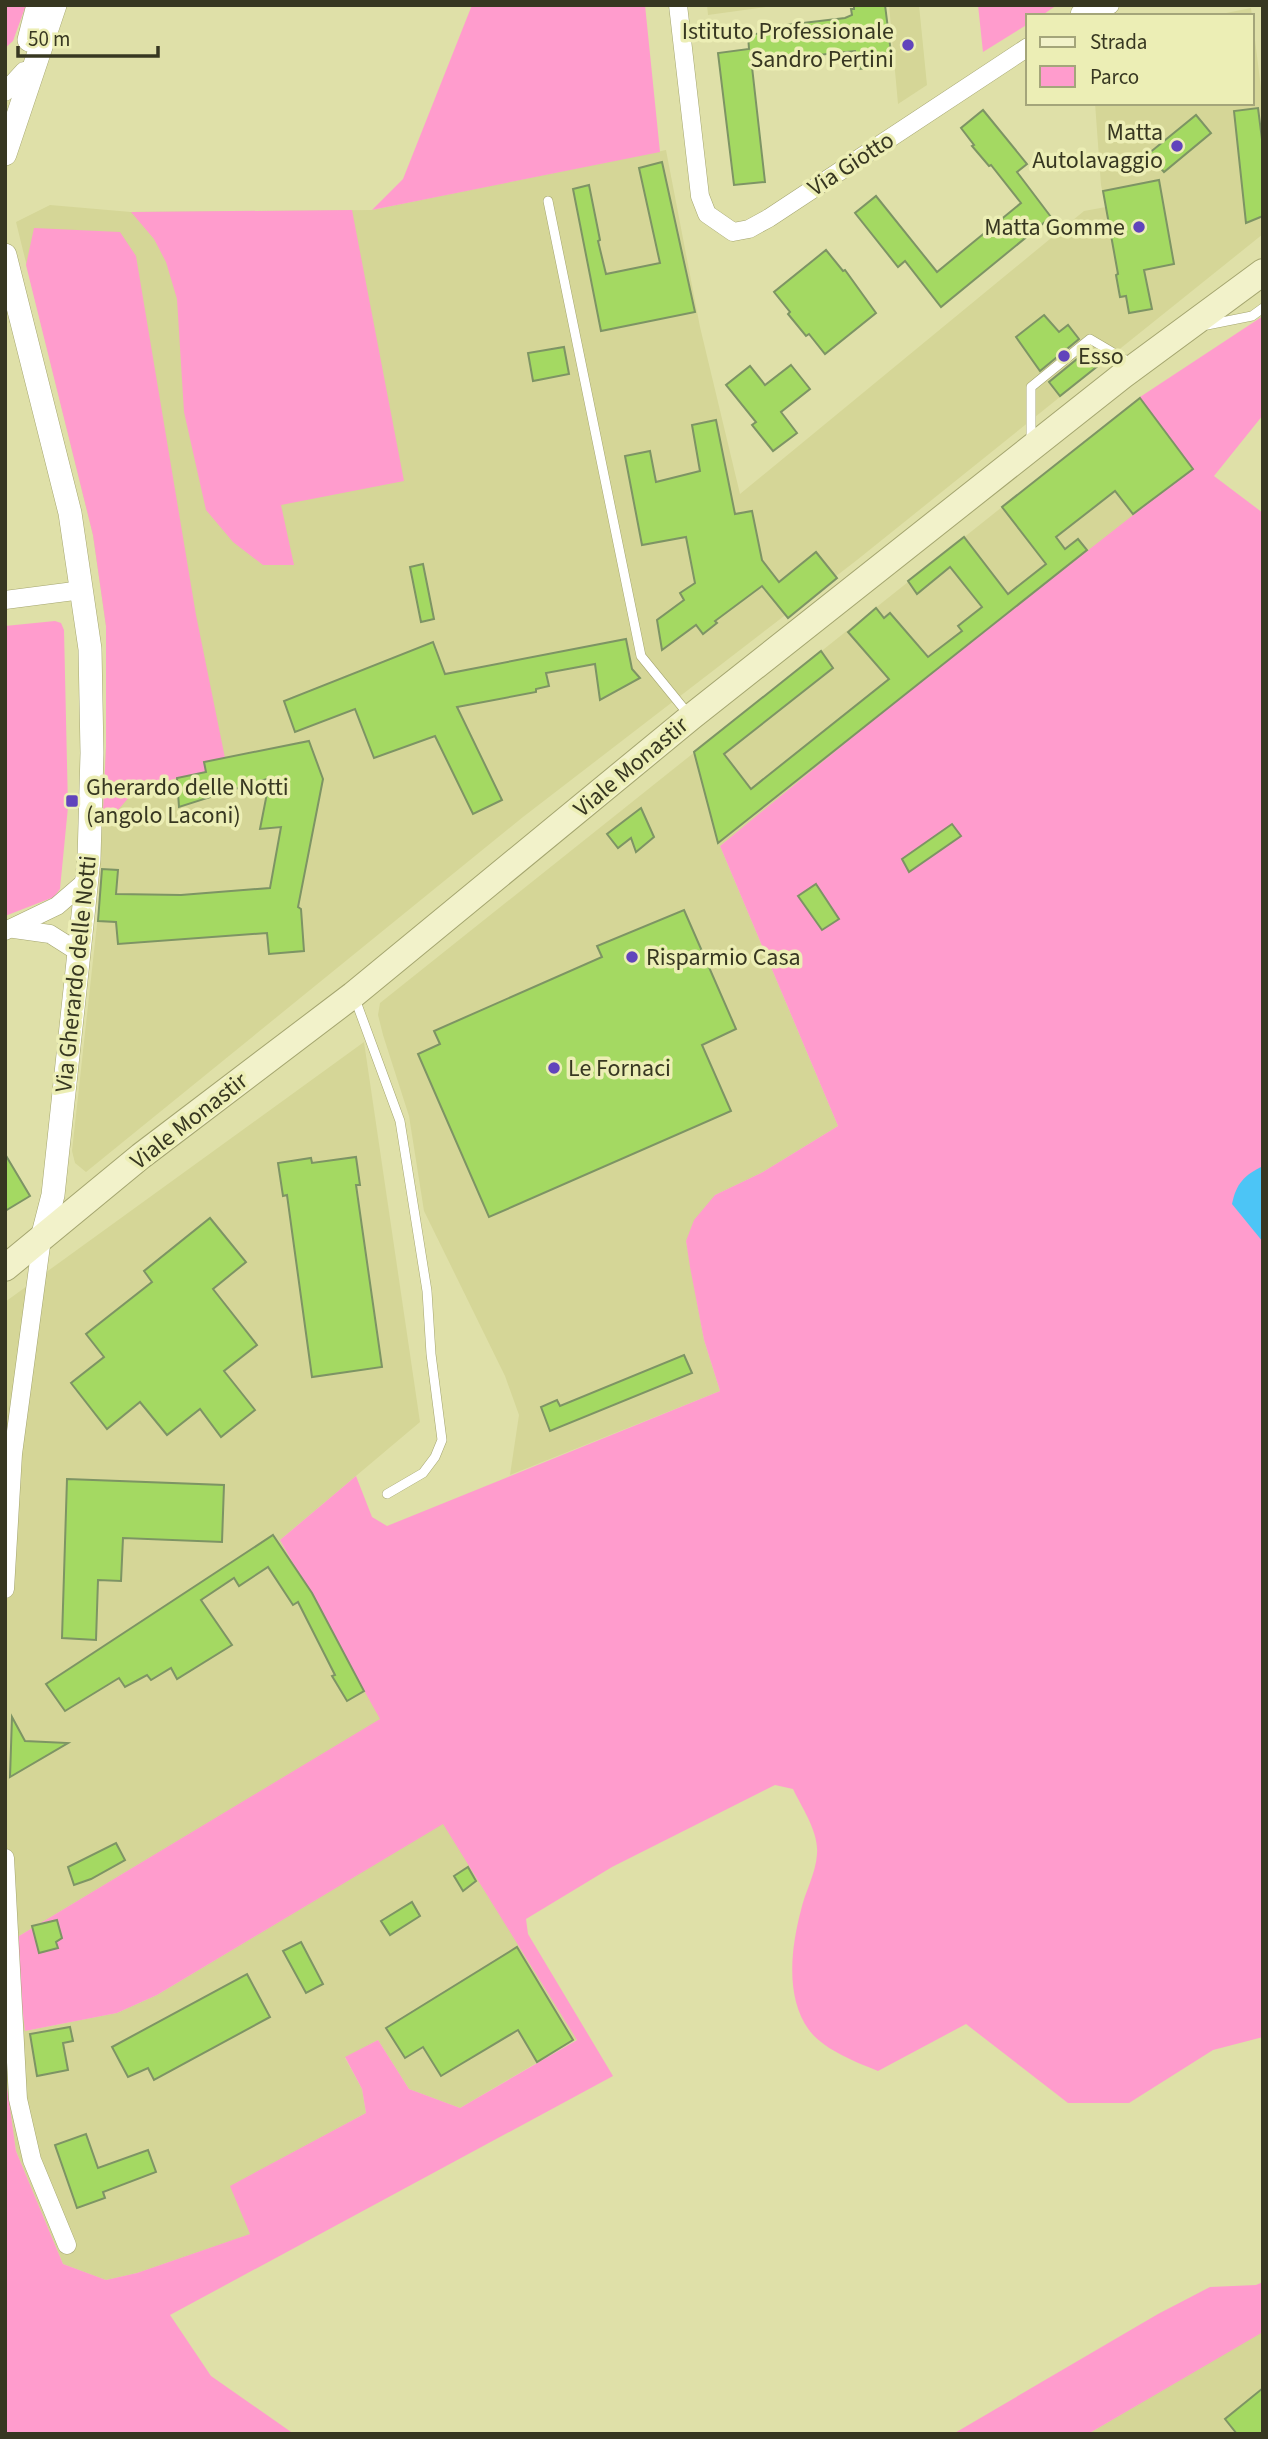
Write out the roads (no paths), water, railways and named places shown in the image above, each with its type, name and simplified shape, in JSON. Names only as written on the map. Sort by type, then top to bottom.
[{"type":"main road","name":"Viale Monastir","points":[[5,1268],[152,1148],[354,995],[691,717],[1136,366],[1263,272]]},
{"type":"street","points":[[10,121],[38,5]]},
{"type":"street","points":[[10,121],[55,5]]},
{"type":"street","name":"Via Giotto","points":[[678,5],[700,196],[707,214],[733,232],[749,229],[769,218],[1026,48]]},
{"type":"street","points":[[1081,11],[1111,5]]},
{"type":"street","name":"Via Gherardo delle Notti","points":[[5,255],[70,513],[90,649],[92,753],[89,859],[53,1195],[42,1238]]},
{"type":"street","points":[[5,600],[82,590]]},
{"type":"street","points":[[8,930],[57,906],[86,881]]},
{"type":"street","points":[[8,930],[50,934],[80,953]]},
{"type":"street","points":[[5,1589],[13,1454],[42,1238]]},
{"type":"street","points":[[5,1858],[18,2099],[32,2160],[67,2245]]},
{"type":"lane","points":[[548,201],[641,656],[691,717]]},
{"type":"lane","points":[[1185,329],[1252,316],[1263,308]]},
{"type":"lane","points":[[1031,449],[1031,387],[1090,339],[1136,366]]},
{"type":"lane","points":[[354,995],[400,1121],[427,1291],[431,1354],[442,1440],[435,1457],[423,1473],[387,1494]]},
{"type":"water","points":[[1263,1166],[1263,1242],[1232,1204],[1242,1181]]},
{"type":"place","name":"Istituto Professionale Sandro Pertini","points":[[908,45]]},
{"type":"place","name":"Matta Autolavaggio","points":[[1177,146]]},
{"type":"place","name":"Matta Gomme","points":[[1139,227]]},
{"type":"place","name":"Esso","points":[[1064,356]]},
{"type":"place","name":"Gherardo delle Notti (angolo Laconi)","points":[[72,801]]},
{"type":"place","name":"Risparmio Casa","points":[[632,957]]},
{"type":"place","name":"Le Fornaci","points":[[554,1068]]}]
